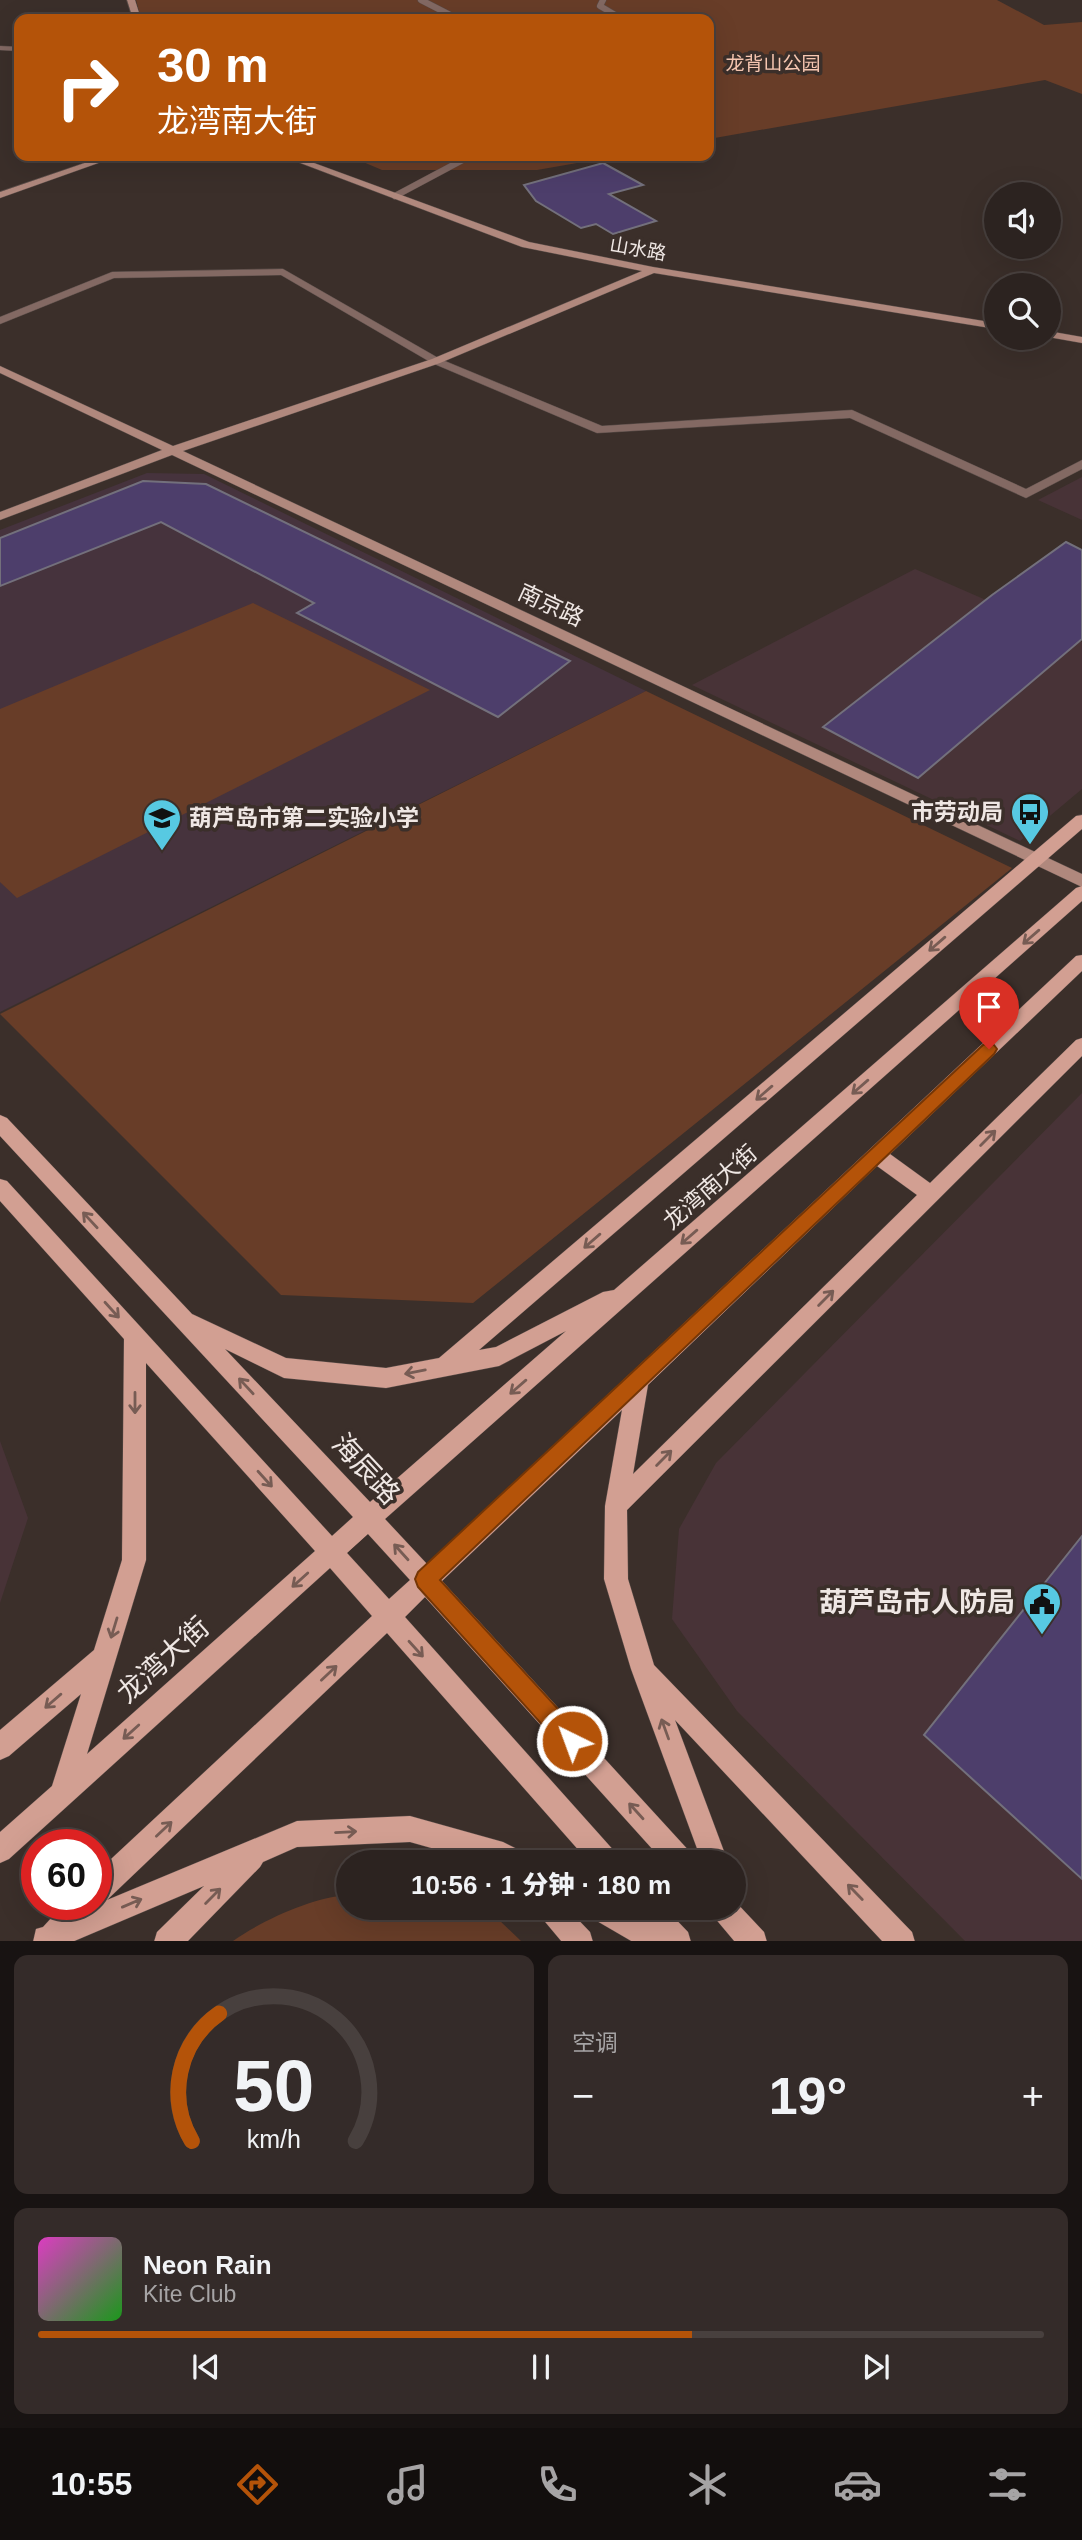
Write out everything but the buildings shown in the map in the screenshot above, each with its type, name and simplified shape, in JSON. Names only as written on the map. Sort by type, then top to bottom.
[{"type":"main road","points":[[445,1366],[1082,820]]},
{"type":"main road","name":"龙湾南大街","points":[[369,1518],[1082,892]]},
{"type":"main road","points":[[112,1877],[1082,961]]},
{"type":"main road","points":[[615,1506],[1082,1045]]},
{"type":"main road","name":"海辰路","points":[[0,1123],[369,1518],[671,1850]]},
{"type":"main road","points":[[876,1155],[931,1194]]},
{"type":"main road","points":[[0,1187],[596,1850]]},
{"type":"main road","points":[[181,1317],[284,1368],[386,1378],[499,1356],[635,1285]]},
{"type":"main road","points":[[63,1793],[134,1560],[135,1335]]},
{"type":"main road","points":[[638,1380],[615,1506],[616,1578],[643,1669],[711,1850]]},
{"type":"main road","name":"龙湾大街","points":[[0,1850],[369,1518]]},
{"type":"main road","points":[[0,1747],[105,1657]]},
{"type":"main road","points":[[643,1669],[902,1941]]},
{"type":"main road","points":[[45,1940],[297,1834],[410,1829],[478,1850]]},
{"type":"main road","points":[[167,1941],[259,1850]]},
{"type":"main road","points":[[45,1940],[67,1920]]},
{"type":"main road","points":[[561,1920],[580,1941]]},
{"type":"main road","points":[[622,1920],[661,1941]]},
{"type":"main road","points":[[659,1920],[678,1941]]},
{"type":"street","points":[[0,195],[99,161]]},
{"type":"street","name":"山水路","points":[[300,161],[526,245],[653,270],[984,324]]},
{"type":"street","points":[[0,516],[171,451],[436,361],[653,270]]},
{"type":"street","points":[[0,321],[112,275],[283,272],[436,361],[601,430],[852,414],[1026,494],[1082,464]]},
{"type":"street","points":[[1061,336],[1082,340]]},
{"type":"street","name":"南京路","points":[[0,369],[1082,881]]},
{"type":"lane","points":[[421,0],[448,14]]},
{"type":"lane","points":[[603,0],[600,6],[614,14]]},
{"type":"lane","points":[[395,196],[461,161]]},
{"type":"shaded area","name":"葫芦岛市第二实验小学","points":[[147,473],[204,474],[646,691],[0,1012],[0,530]]},
{"type":"shaded area","points":[[1082,477],[1082,520],[1038,500]]},
{"type":"shaded area","points":[[915,569],[1082,642],[1082,789],[1020,841],[692,685]]},
{"type":"shaded area","points":[[1082,1093],[1082,1941],[965,1941],[737,1711],[672,1619],[679,1529],[716,1463]]},
{"type":"shaded area","points":[[0,1441],[28,1518],[0,1603]]},
{"type":"green space","name":"龙背山公园","points":[[136,0],[997,0],[1044,25],[1082,22],[1082,94],[1045,80],[714,138],[714,14],[140,14]]},
{"type":"green space","points":[[361,161],[588,161],[537,170],[382,170]]},
{"type":"green space","points":[[253,603],[430,690],[17,898],[0,882],[0,709]]},
{"type":"green space","points":[[646,691],[1012,868],[473,1303],[281,1295],[0,1014]]},
{"type":"green space","points":[[334,1897],[336,1920],[499,1920],[521,1941],[233,1941],[288,1911]]},
{"type":"place","name":"市劳动局","points":[[1030,846]]},
{"type":"place","name":"葫芦岛市第二实验小学","points":[[162,852]]},
{"type":"place","name":"葫芦岛市人防局","points":[[1042,1636]]},
{"type":"route","points":[[572,1741],[425,1579],[989,1049]]}]
